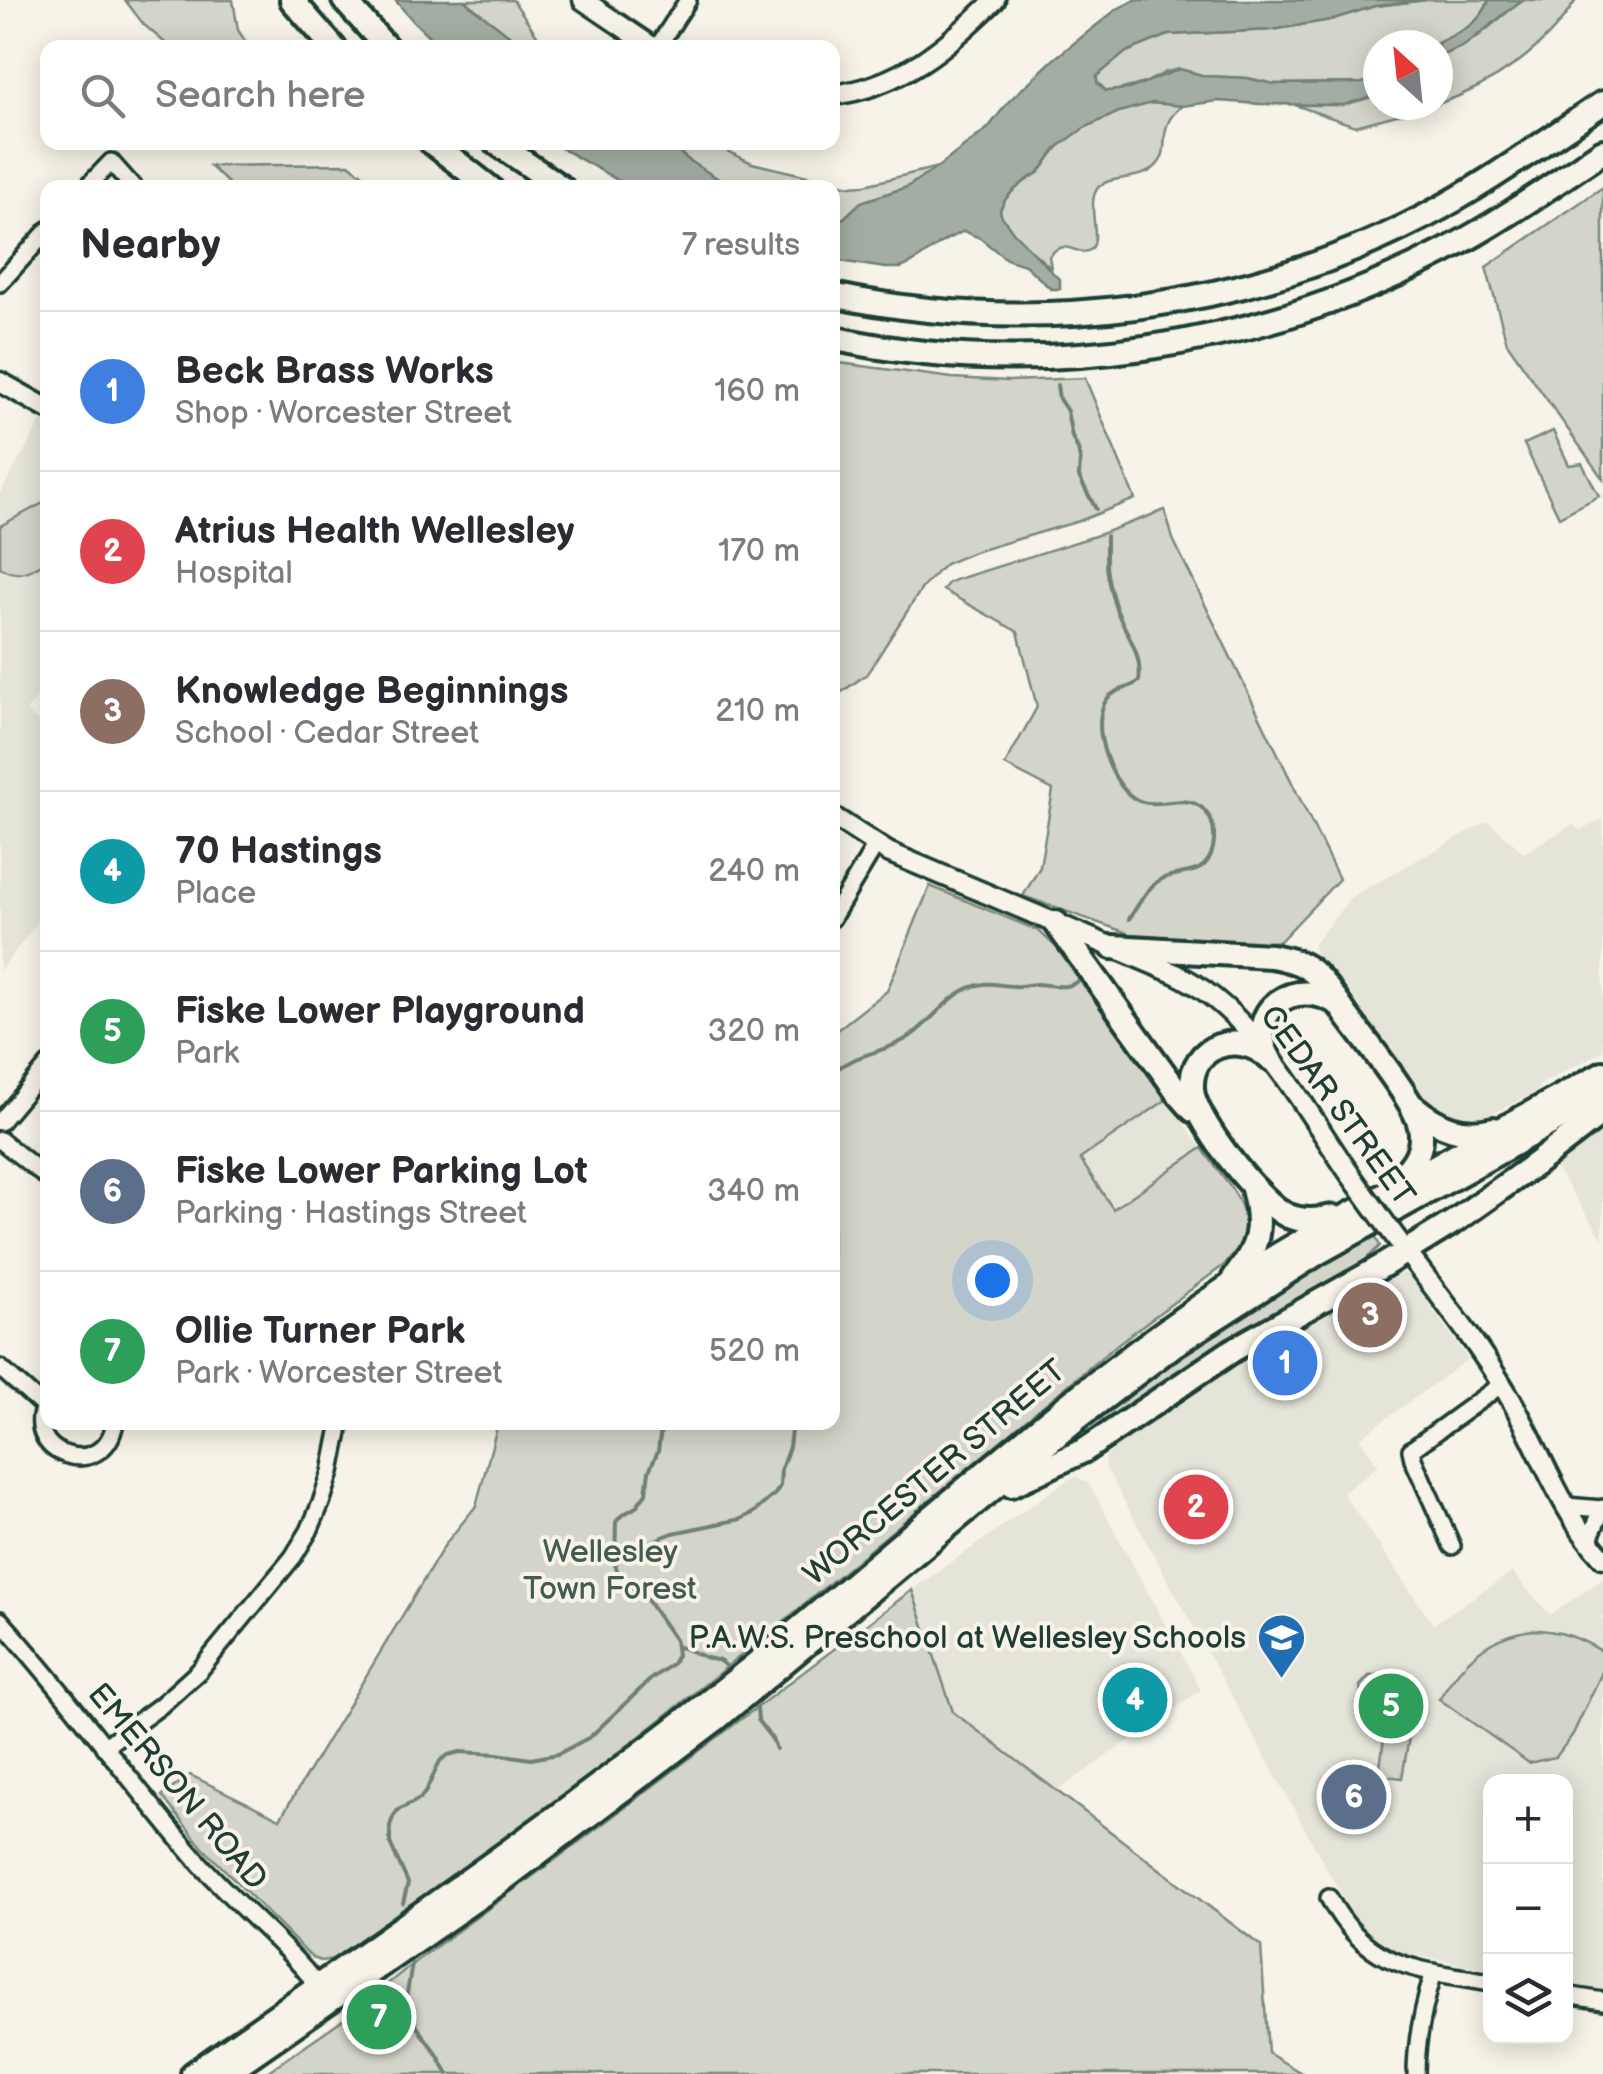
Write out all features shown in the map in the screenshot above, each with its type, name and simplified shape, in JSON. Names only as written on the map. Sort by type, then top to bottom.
[{"type":"highway","points":[[292,0],[327,40]]},
{"type":"highway","points":[[344,0],[380,40]]},
{"type":"highway","points":[[840,297],[952,313],[1030,315],[1130,308],[1239,288],[1345,253],[1426,216],[1603,103]]},
{"type":"highway","points":[[441,150],[480,180]]},
{"type":"highway","points":[[507,150],[550,180]]},
{"type":"highway","points":[[840,339],[923,352],[1025,357],[1116,352],[1228,331],[1338,298],[1423,262],[1492,224],[1603,151]]},
{"type":"highway","points":[[1056,924],[1182,1099],[1202,1118]]},
{"type":"highway","points":[[1112,946],[1283,958],[1302,964],[1316,975],[1410,1104],[1420,1127],[1420,1145],[1413,1164],[1385,1194]]},
{"type":"highway","points":[[1269,1058],[1263,1043],[1264,1026],[1270,1011],[1282,999],[1298,992],[1312,992],[1338,1003]]},
{"type":"highway","points":[[1269,1058],[1253,1046],[1234,1042],[1204,1056],[1194,1072],[1192,1088],[1202,1118],[1253,1189],[1282,1213],[1302,1220],[1331,1218],[1360,1208]]},
{"type":"highway","name":"WORCESTER STREET","points":[[193,2074],[489,1868],[683,1722],[1132,1354],[1284,1252],[1603,1073]]},
{"type":"highway","name":"WORCESTER STREET","points":[[224,2074],[496,1884],[640,1777],[771,1675],[1118,1387],[1245,1298],[1341,1240],[1603,1094]]},
{"type":"highway","points":[[1410,1104],[1444,1127],[1462,1132],[1482,1132],[1512,1124]]},
{"type":"highway","points":[[976,1503],[1085,1450],[1233,1350],[1455,1221],[1603,1112]]},
{"type":"highway","points":[[1226,1288],[1256,1244],[1259,1220],[1253,1189]]},
{"type":"main road","points":[[583,0],[643,40]]},
{"type":"main road","points":[[840,93],[879,84],[917,66],[949,43],[995,0]]},
{"type":"main road","points":[[0,382],[40,404]]},
{"type":"main road","name":"CEDAR STREET","points":[[840,821],[876,845],[1184,978],[1234,1016],[1269,1058],[1502,1384],[1566,1506],[1603,1558]]},
{"type":"street","points":[[660,40],[688,0]]},
{"type":"street","points":[[94,180],[111,162],[127,180]]},
{"type":"street","points":[[0,283],[40,239]]},
{"type":"street","points":[[840,905],[876,845]]},
{"type":"street","points":[[0,1122],[40,1074]]},
{"type":"street","points":[[0,1140],[40,1172]]},
{"type":"street","points":[[0,1368],[40,1398]]},
{"type":"street","points":[[1452,1546],[1411,1450],[1502,1384]]},
{"type":"street","points":[[42,1430],[55,1450],[78,1458],[100,1450],[112,1430]]},
{"type":"street","points":[[104,1748],[200,1671],[293,1557],[325,1493],[339,1430]]},
{"type":"street","points":[[1566,1506],[1602,1509],[1588,1541]]},
{"type":"street","name":"EMERSON ROAD","points":[[0,1620],[203,1868],[292,1955],[318,1986]]},
{"type":"street","points":[[1329,1898],[1346,1926],[1367,1947],[1434,1972],[1483,1981]]},
{"type":"street","points":[[1416,2074],[1434,1972]]},
{"type":"street","points":[[1573,1996],[1603,2002]]},
{"type":"shaded area","points":[[395,0],[464,0],[514,40],[433,40]]},
{"type":"shaded area","points":[[1135,0],[1426,0],[1375,6],[1330,20],[1272,30],[1168,35],[1126,52],[1097,76],[1097,83],[1106,91],[1129,89],[1180,69],[1274,84],[1363,83],[1363,99],[1343,105],[1152,103],[1084,128],[1058,147],[1039,172],[1012,192],[1000,210],[1013,232],[1060,280],[1060,289],[1051,289],[1025,265],[1006,259],[980,238],[964,231],[901,268],[840,261],[840,219],[861,202],[907,187],[938,167],[988,128],[1009,101],[1117,9]]},
{"type":"shaded area","points":[[1489,0],[1522,0],[1453,51],[1453,35],[1474,22]]},
{"type":"shaded area","points":[[564,150],[676,150],[720,180],[618,180]]},
{"type":"shaded area","points":[[40,423],[40,694],[26,711],[40,724],[40,919],[0,971],[0,494]]},
{"type":"shaded area","points":[[1603,819],[1603,1051],[1481,1120],[1457,1122],[1444,1117],[1426,1101],[1345,985],[1314,955],[1313,945],[1351,897],[1488,821],[1524,853],[1573,824],[1580,830]]},
{"type":"shaded area","points":[[1166,1100],[1202,1148],[1113,1209],[1079,1160]]},
{"type":"shaded area","points":[[1603,1130],[1603,1239],[1555,1167]]},
{"type":"shaded area","points":[[1400,1272],[1406,1274],[1468,1359],[1360,1438],[1378,1466],[1343,1493],[1433,1624],[1512,1572],[1550,1615],[1603,1579],[1603,1990],[1573,1984],[1573,1774],[1483,1774],[1483,1969],[1404,1953],[1366,1931],[1356,1920],[1105,1466],[1111,1451],[1230,1370]]},
{"type":"shaded area","points":[[1077,1477],[1089,1484],[1201,1690],[1057,1791],[953,1711],[912,1590],[1070,1478]]},
{"type":"green space","points":[[125,0],[233,0],[238,30],[244,40],[162,40]]},
{"type":"green space","points":[[464,0],[513,0],[540,40],[514,40]]},
{"type":"green space","points":[[1426,0],[1489,0],[1474,22],[1453,36],[1453,30],[1363,30],[1363,83],[1274,84],[1180,69],[1111,92],[1096,80],[1126,52],[1168,35],[1272,30],[1330,20],[1375,6]]},
{"type":"green space","points":[[1522,0],[1576,0],[1549,35],[1516,64],[1453,98],[1453,50],[1476,38]]},
{"type":"green space","points":[[1363,99],[1363,120],[1378,120],[1355,126],[1295,105],[1343,105]]},
{"type":"green space","points":[[1135,106],[1182,106],[1168,122],[1160,160],[1141,175],[1102,184],[1094,196],[1095,238],[1091,249],[1055,250],[1049,256],[1051,268],[1006,225],[1001,204],[1015,188],[1041,171],[1056,148],[1078,131]]},
{"type":"green space","points":[[677,150],[725,150],[752,163],[824,180],[720,180]]},
{"type":"green space","points":[[349,164],[369,180],[225,180],[210,166]]},
{"type":"green space","points":[[938,167],[907,187],[861,202],[840,219],[840,184],[865,185]]},
{"type":"green space","points":[[1603,187],[1603,479],[1507,343],[1486,267]]},
{"type":"green space","points":[[840,363],[952,378],[1085,378],[1135,499],[945,564],[922,588],[867,674],[840,693]]},
{"type":"green space","points":[[1553,431],[1569,465],[1582,463],[1599,496],[1559,517],[1524,444]]},
{"type":"green space","points":[[40,505],[40,564],[12,573],[0,567],[0,526]]},
{"type":"green space","points":[[1165,510],[1173,539],[1339,879],[1280,941],[1130,934],[1023,896],[1040,867],[1053,790],[1005,765],[1037,707],[1018,632],[943,590],[955,580]]},
{"type":"green space","name":"Wellesley Town Forest","points":[[930,886],[1039,931],[1057,948],[1166,1100],[1080,1159],[1113,1209],[1202,1148],[1241,1205],[1244,1234],[1237,1249],[1224,1265],[1120,1342],[784,1621],[532,1820],[333,1959],[312,1958],[203,1848],[162,1796],[190,1775],[280,1819],[446,1543],[476,1506],[496,1430],[840,1430],[840,1028],[887,991]]},
{"type":"green space","points":[[1373,1232],[1380,1246],[1361,1264],[1078,1440],[1075,1446],[1049,1457],[1210,1334]]},
{"type":"green space","points":[[912,1590],[953,1712],[1261,1946],[1268,2053],[1303,2074],[264,2074],[352,2013]]},
{"type":"green space","points":[[1533,1630],[1561,1633],[1603,1652],[1603,1670],[1573,1734],[1556,1757],[1529,1763],[1439,1699],[1478,1652],[1503,1638]]},
{"type":"green space","points":[[1390,1673],[1419,1682],[1402,1778],[1379,1775],[1387,1716],[1366,1711],[1367,1699],[1360,1686],[1369,1676]]},
{"type":"waterway","points":[[1057,385],[1078,449],[1079,477],[1096,509]]},
{"type":"waterway","points":[[1106,536],[1109,585],[1140,670],[1139,681],[1111,695],[1102,710],[1105,755],[1129,794],[1148,803],[1195,804],[1210,818],[1214,836],[1205,864],[1153,885],[1129,919]]},
{"type":"waterway","points":[[840,1067],[909,1037],[953,998],[972,987],[1065,986],[1081,979]]},
{"type":"waterway","points":[[403,1903],[408,1883],[390,1843],[390,1826],[398,1810],[420,1799],[440,1761],[460,1752],[531,1759],[558,1754],[590,1737],[672,1664],[677,1655],[675,1640],[645,1597],[621,1582],[615,1564],[616,1522],[636,1507],[646,1493],[661,1430]]},
{"type":"waterway","points":[[615,1564],[632,1549],[673,1533],[753,1513],[780,1486],[791,1430]]},
{"type":"waterway","points":[[677,1647],[725,1665]]},
{"type":"waterway","points":[[757,1707],[758,1721],[776,1749]]},
{"type":"waterway","points":[[412,1964],[406,1999],[409,2010],[448,2074]]},
{"type":"place","name":"Knowledge Beginnings","points":[[1370,1315]]},
{"type":"place","name":"Beck Brass Works","points":[[1285,1363]]},
{"type":"place","name":"Atrius Health Wellesley","points":[[1196,1507]]},
{"type":"place","name":"P.A.W.S. Preschool at Wellesley Schools","points":[[1281,1680]]},
{"type":"place","name":"70 Hastings","points":[[1135,1700]]},
{"type":"place","name":"Fiske Lower Playground","points":[[1391,1706]]},
{"type":"place","name":"Fiske Lower Parking Lot","points":[[1354,1797]]},
{"type":"place","name":"Ollie Turner Park","points":[[379,2017]]}]
